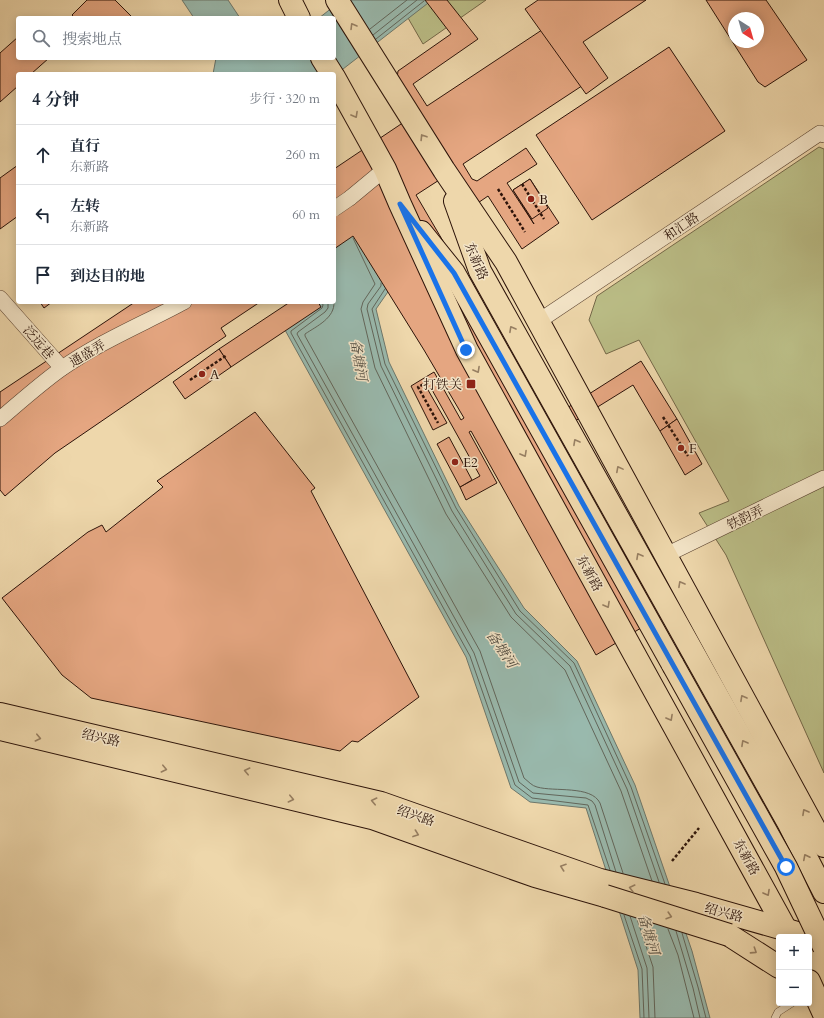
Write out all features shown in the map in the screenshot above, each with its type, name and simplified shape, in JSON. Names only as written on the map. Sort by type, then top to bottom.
[{"type":"main road","points":[[290,0],[297,16]]},
{"type":"main road","name":"东新路","points":[[337,0],[368,52],[444,170],[506,262],[824,846]]},
{"type":"main road","name":"东新路","points":[[323,60],[331,72]]},
{"type":"main road","name":"东新路","points":[[336,81],[385,169],[466,350],[789,933]]},
{"type":"main road","name":"东新路","points":[[444,170],[480,271],[789,824],[824,892]]},
{"type":"main road","name":"东新路","points":[[400,204],[454,273],[786,867],[824,947]]},
{"type":"main road","name":"绍兴路","points":[[0,714],[381,803],[729,935],[776,965]]},
{"type":"main road","name":"绍兴路","points":[[0,729],[372,818],[535,876],[696,904],[789,933],[824,942]]},
{"type":"main road","points":[[813,988],[824,1014]]},
{"type":"street","name":"和汇路","points":[[539,321],[820,133],[824,136]]},
{"type":"street","points":[[336,208],[385,169]]},
{"type":"street","name":"泛远巷","points":[[0,298],[62,368]]},
{"type":"street","name":"通盛弄","points":[[0,419],[62,368],[114,337],[180,304]]},
{"type":"street","name":"铁韵弄","points":[[666,556],[824,478]]},
{"type":"lane","points":[[775,1018],[778,1012],[787,1006]]},
{"type":"path","points":[[522,184],[544,219]]},
{"type":"path","points":[[498,190],[525,232]]},
{"type":"path","points":[[190,380],[227,355]]},
{"type":"path","points":[[432,380],[418,388],[438,423]]},
{"type":"path","points":[[663,417],[688,456]]},
{"type":"path","points":[[672,861],[699,828]]},
{"type":"green space","points":[[431,0],[486,0],[423,44],[408,18]]},
{"type":"green space","points":[[819,147],[824,149],[824,773],[726,555],[699,513],[729,501],[639,340],[606,354],[589,320],[597,296]]},
{"type":"water","points":[[182,0],[228,0],[239,16],[193,16]]},
{"type":"water","points":[[342,0],[432,0],[336,74],[336,72],[213,72],[216,60],[336,60],[336,16],[322,16]]},
{"type":"water","name":"备塘河","points":[[336,169],[392,286],[376,309],[389,362],[459,506],[524,608],[577,661],[635,785],[692,951],[710,1018],[640,1018],[638,970],[586,808],[530,802],[511,788],[466,657],[285,330],[316,304],[336,304]]},
{"type":"building","points":[[87,0],[115,0],[131,16],[73,16],[72,15]]},
{"type":"building","name":"打铁关","points":[[425,0],[447,0],[478,39],[413,84],[427,106],[563,16],[600,74],[463,164],[472,179],[477,181],[526,148],[537,164],[507,183],[534,224],[513,190],[530,179],[559,223],[522,249],[488,196],[472,207],[450,173],[416,195],[548,420],[641,361],[677,419],[660,431],[633,385],[554,434],[661,616],[596,655],[471,431],[469,432],[497,483],[466,500],[460,487],[480,476],[431,388],[428,390],[447,423],[433,430],[411,386],[434,372],[461,420],[464,418],[424,350],[353,236],[336,248],[336,168],[416,114],[396,86],[398,71],[451,34]]},
{"type":"building","points":[[538,0],[646,0],[583,42],[608,78],[586,94],[525,9]]},
{"type":"building","points":[[706,0],[766,0],[807,60],[765,87],[758,82],[736,48],[764,48],[764,12],[728,12],[728,35]]},
{"type":"building","points":[[16,39],[16,60],[47,60],[33,72],[16,72],[16,88],[0,102],[0,53]]},
{"type":"building","points":[[669,47],[725,131],[592,220],[536,135]]},
{"type":"building","points":[[16,166],[16,217],[0,229],[0,178]]},
{"type":"building","name":"B","points":[[530,179],[548,208],[532,219],[513,190]]},
{"type":"building","points":[[41,304],[49,304],[44,308]]},
{"type":"building","points":[[132,304],[257,304],[221,328],[226,336],[55,453],[5,496],[0,490],[0,392]]},
{"type":"building","points":[[287,304],[319,304],[321,307],[231,367],[219,349]]},
{"type":"building","name":"A","points":[[219,349],[231,367],[185,399],[173,382]]},
{"type":"building","points":[[255,412],[315,488],[311,491],[419,697],[358,742],[352,741],[340,751],[91,698],[62,675],[2,598],[88,532],[102,525],[106,532],[163,487],[157,481]]},
{"type":"building","name":"F","points":[[677,419],[702,464],[685,475],[660,431]]},
{"type":"building","name":"E2","points":[[449,437],[472,480],[460,487],[437,444]]},
{"type":"place","name":"B","points":[[531,199]]},
{"type":"place","name":"A","points":[[202,374]]},
{"type":"place","name":"打铁关","points":[[471,384]]},
{"type":"place","name":"F","points":[[681,448]]},
{"type":"place","name":"E2","points":[[455,462]]},
{"type":"route","points":[[466,350],[400,204],[454,273],[786,867]]}]
